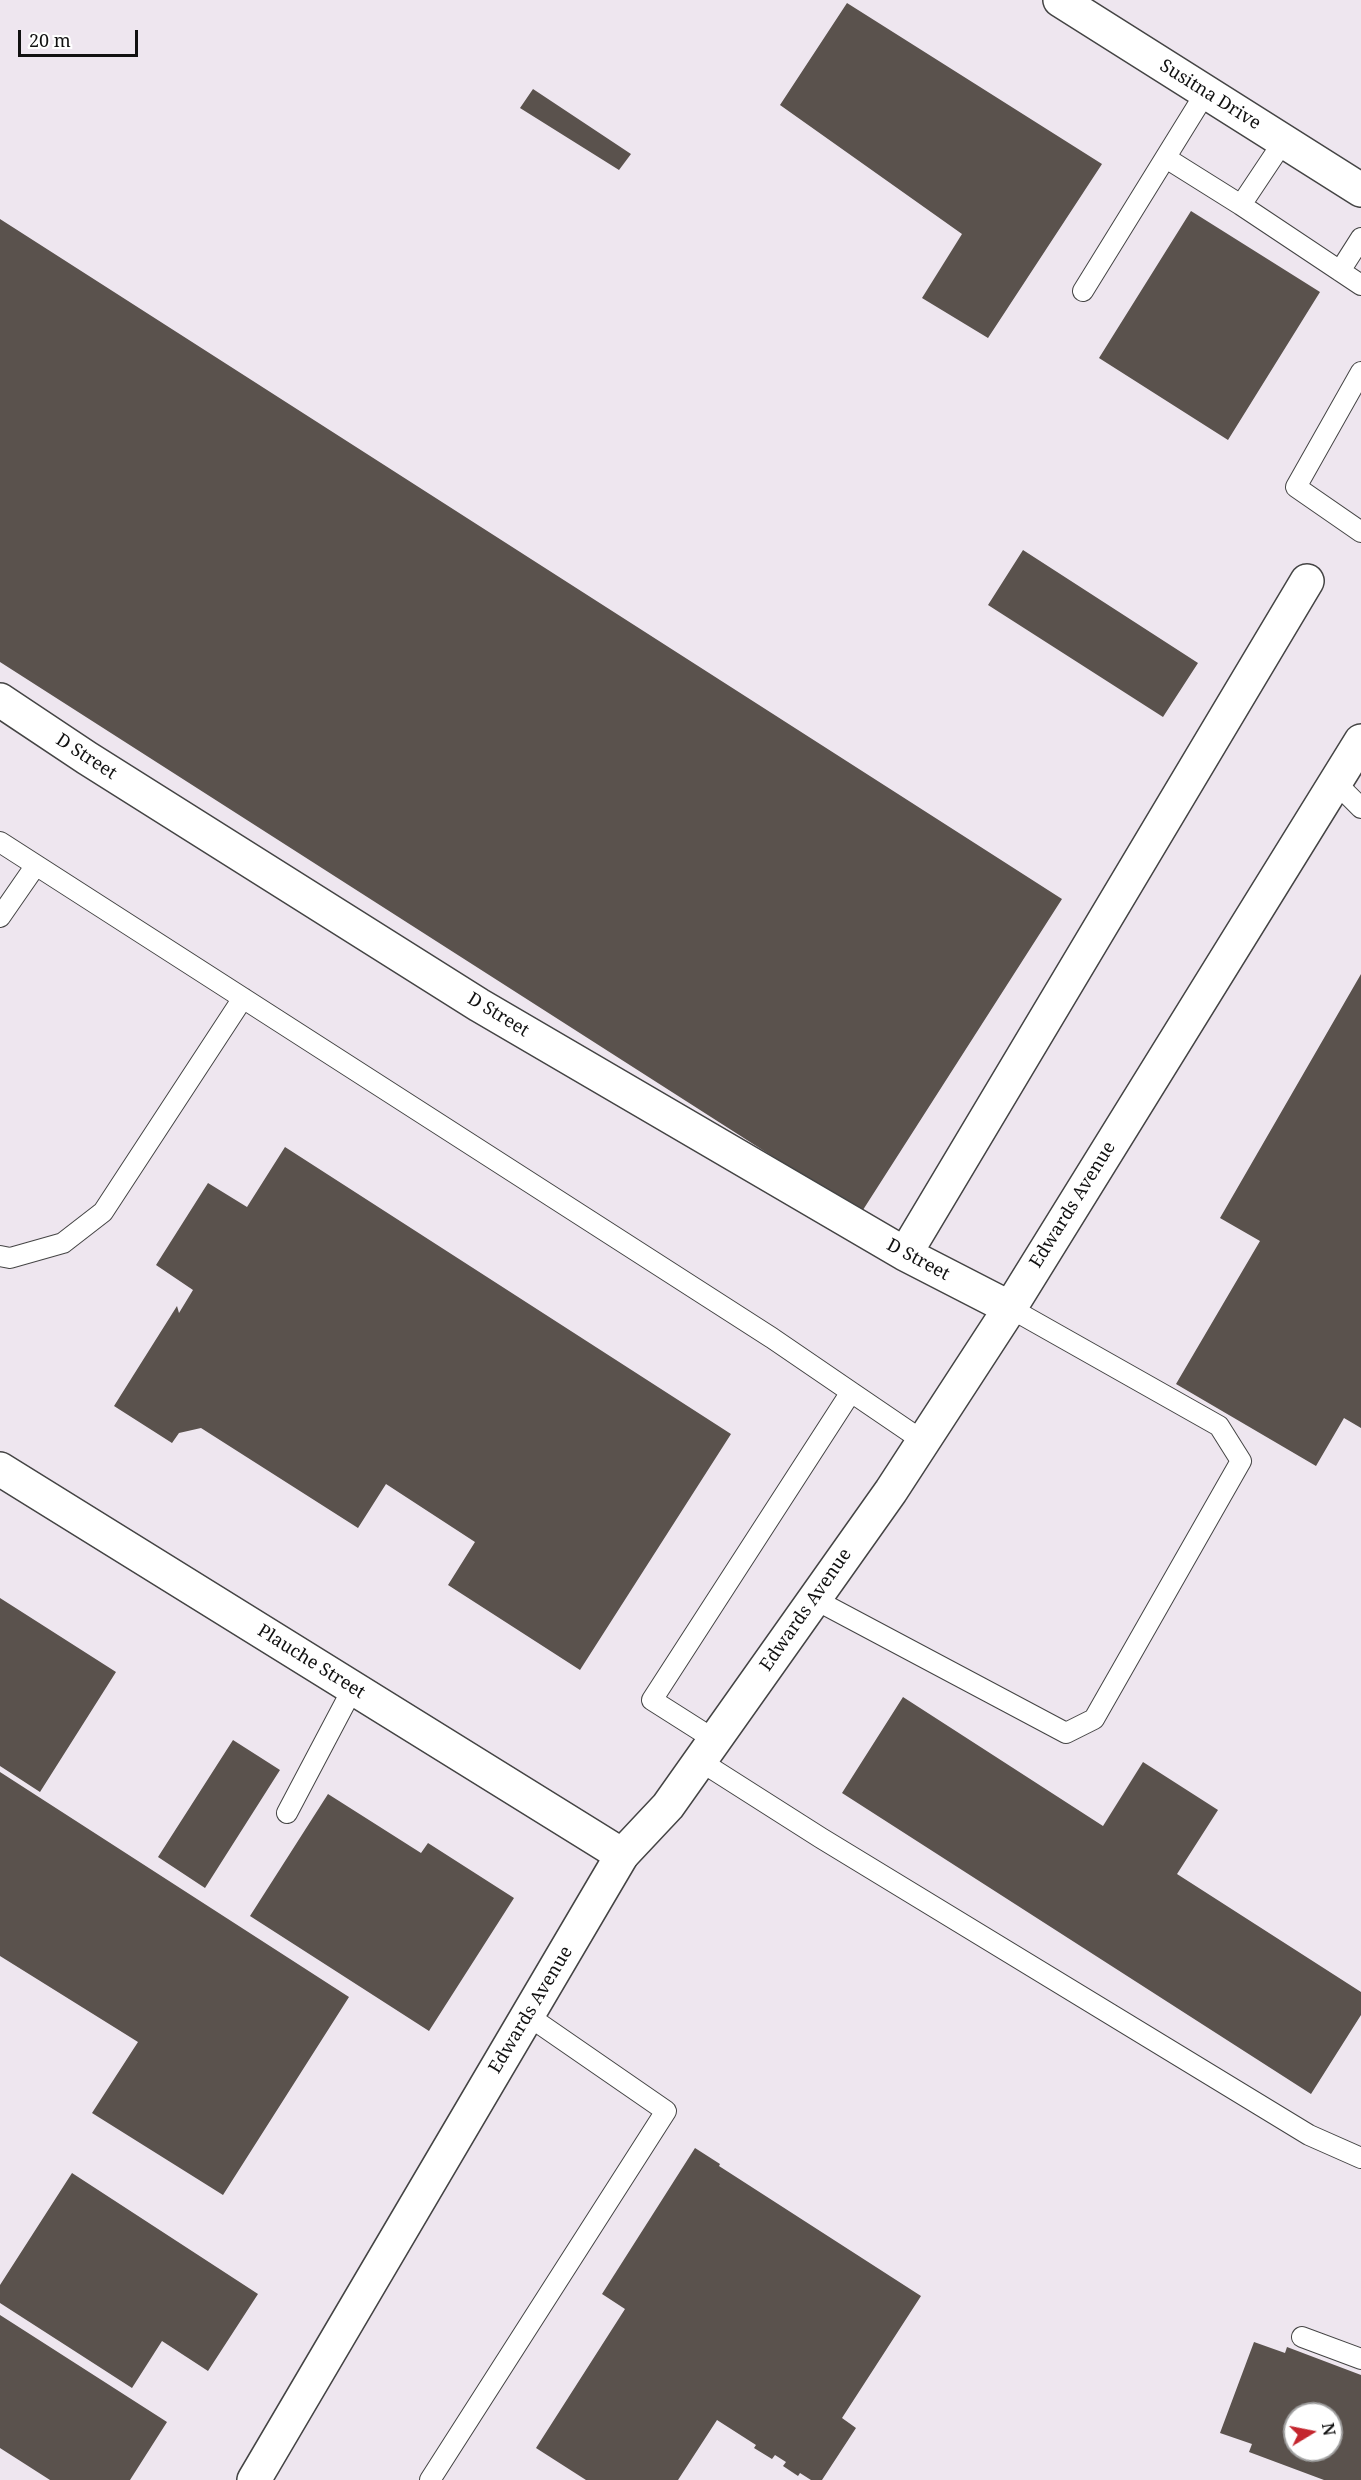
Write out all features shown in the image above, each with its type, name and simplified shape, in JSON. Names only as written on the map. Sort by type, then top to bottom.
[{"type":"street","name":"Susitna Drive","points":[[1060,0],[1361,190]]},
{"type":"street","points":[[904,1254],[1307,581]]},
{"type":"street","name":"D Street","points":[[0,700],[87,758],[479,1005],[904,1254],[1010,1308]]},
{"type":"street","name":"Edwards Avenue","points":[[254,2480],[622,1855],[668,1806],[891,1491],[1010,1308],[1361,741]]},
{"type":"street","name":"Plauche Street","points":[[0,1469],[622,1855]]},
{"type":"lane","points":[[1083,291],[1206,92]]},
{"type":"lane","points":[[1241,205],[1284,142]]},
{"type":"lane","points":[[1166,158],[1361,285]]},
{"type":"lane","points":[[1340,271],[1361,238]]},
{"type":"lane","points":[[1361,372],[1296,487],[1361,532]]},
{"type":"lane","points":[[1335,782],[1361,808]]},
{"type":"lane","points":[[0,842],[772,1338],[923,1441]]},
{"type":"lane","points":[[0,917],[36,865]]},
{"type":"lane","points":[[0,1256],[10,1258],[63,1243],[103,1212],[243,998]]},
{"type":"lane","points":[[814,1599],[1066,1732],[1094,1719],[1241,1461],[1219,1426],[1010,1308]]},
{"type":"lane","points":[[851,1392],[652,1700],[707,1750],[821,1838],[1309,2135],[1361,2158]]},
{"type":"lane","points":[[287,1813],[353,1688]]},
{"type":"lane","points":[[430,2480],[666,2111],[527,2015]]},
{"type":"lane","points":[[1302,2337],[1361,2359]]},
{"type":"shaded area","points":[[0,0],[1361,0],[1361,2480],[0,2480]]},
{"type":"building","points":[[847,3],[1102,164],[988,338],[922,298],[962,234],[780,105]]},
{"type":"building","points":[[533,89],[631,154],[619,170],[520,108]]},
{"type":"building","points":[[1191,211],[1320,292],[1228,440],[1099,358]]},
{"type":"building","points":[[0,219],[1062,899],[861,1213],[0,662]]},
{"type":"building","points":[[1023,550],[1198,663],[1163,717],[988,605]]},
{"type":"building","points":[[1361,974],[1361,1428],[1344,1418],[1316,1466],[1176,1384],[1260,1241],[1220,1218]]},
{"type":"building","points":[[285,1147],[731,1434],[580,1670],[448,1585],[475,1542],[386,1484],[358,1528],[201,1428],[179,1433],[172,1443],[114,1406],[177,1306],[179,1313],[193,1290],[156,1265],[208,1183],[247,1207]]},
{"type":"building","points":[[0,1598],[116,1672],[40,1792],[0,1766]]},
{"type":"building","points":[[903,1697],[1103,1826],[1143,1762],[1218,1810],[1177,1874],[1361,1992],[1361,2015],[1311,2094],[842,1793]]},
{"type":"building","points":[[233,1740],[280,1770],[205,1888],[158,1857]]},
{"type":"building","points":[[0,1772],[349,1997],[223,2195],[92,2113],[138,2042],[0,1956]]},
{"type":"building","points":[[328,1794],[421,1853],[428,1843],[514,1898],[429,2031],[250,1916]]},
{"type":"building","points":[[695,2148],[720,2164],[719,2166],[921,2296],[842,2418],[856,2428],[822,2480],[811,2480],[800,2473],[798,2476],[783,2466],[786,2462],[775,2455],[772,2459],[754,2448],[756,2445],[717,2420],[678,2480],[586,2480],[536,2448],[625,2309],[602,2294]]},
{"type":"building","points":[[72,2173],[258,2294],[208,2371],[162,2341],[132,2388],[0,2303],[0,2285]]},
{"type":"building","points":[[0,2315],[167,2422],[130,2480],[50,2480],[0,2448]]},
{"type":"building","points":[[1254,2342],[1285,2353],[1287,2347],[1361,2375],[1361,2480],[1324,2480],[1249,2452],[1252,2444],[1220,2433]]}]
